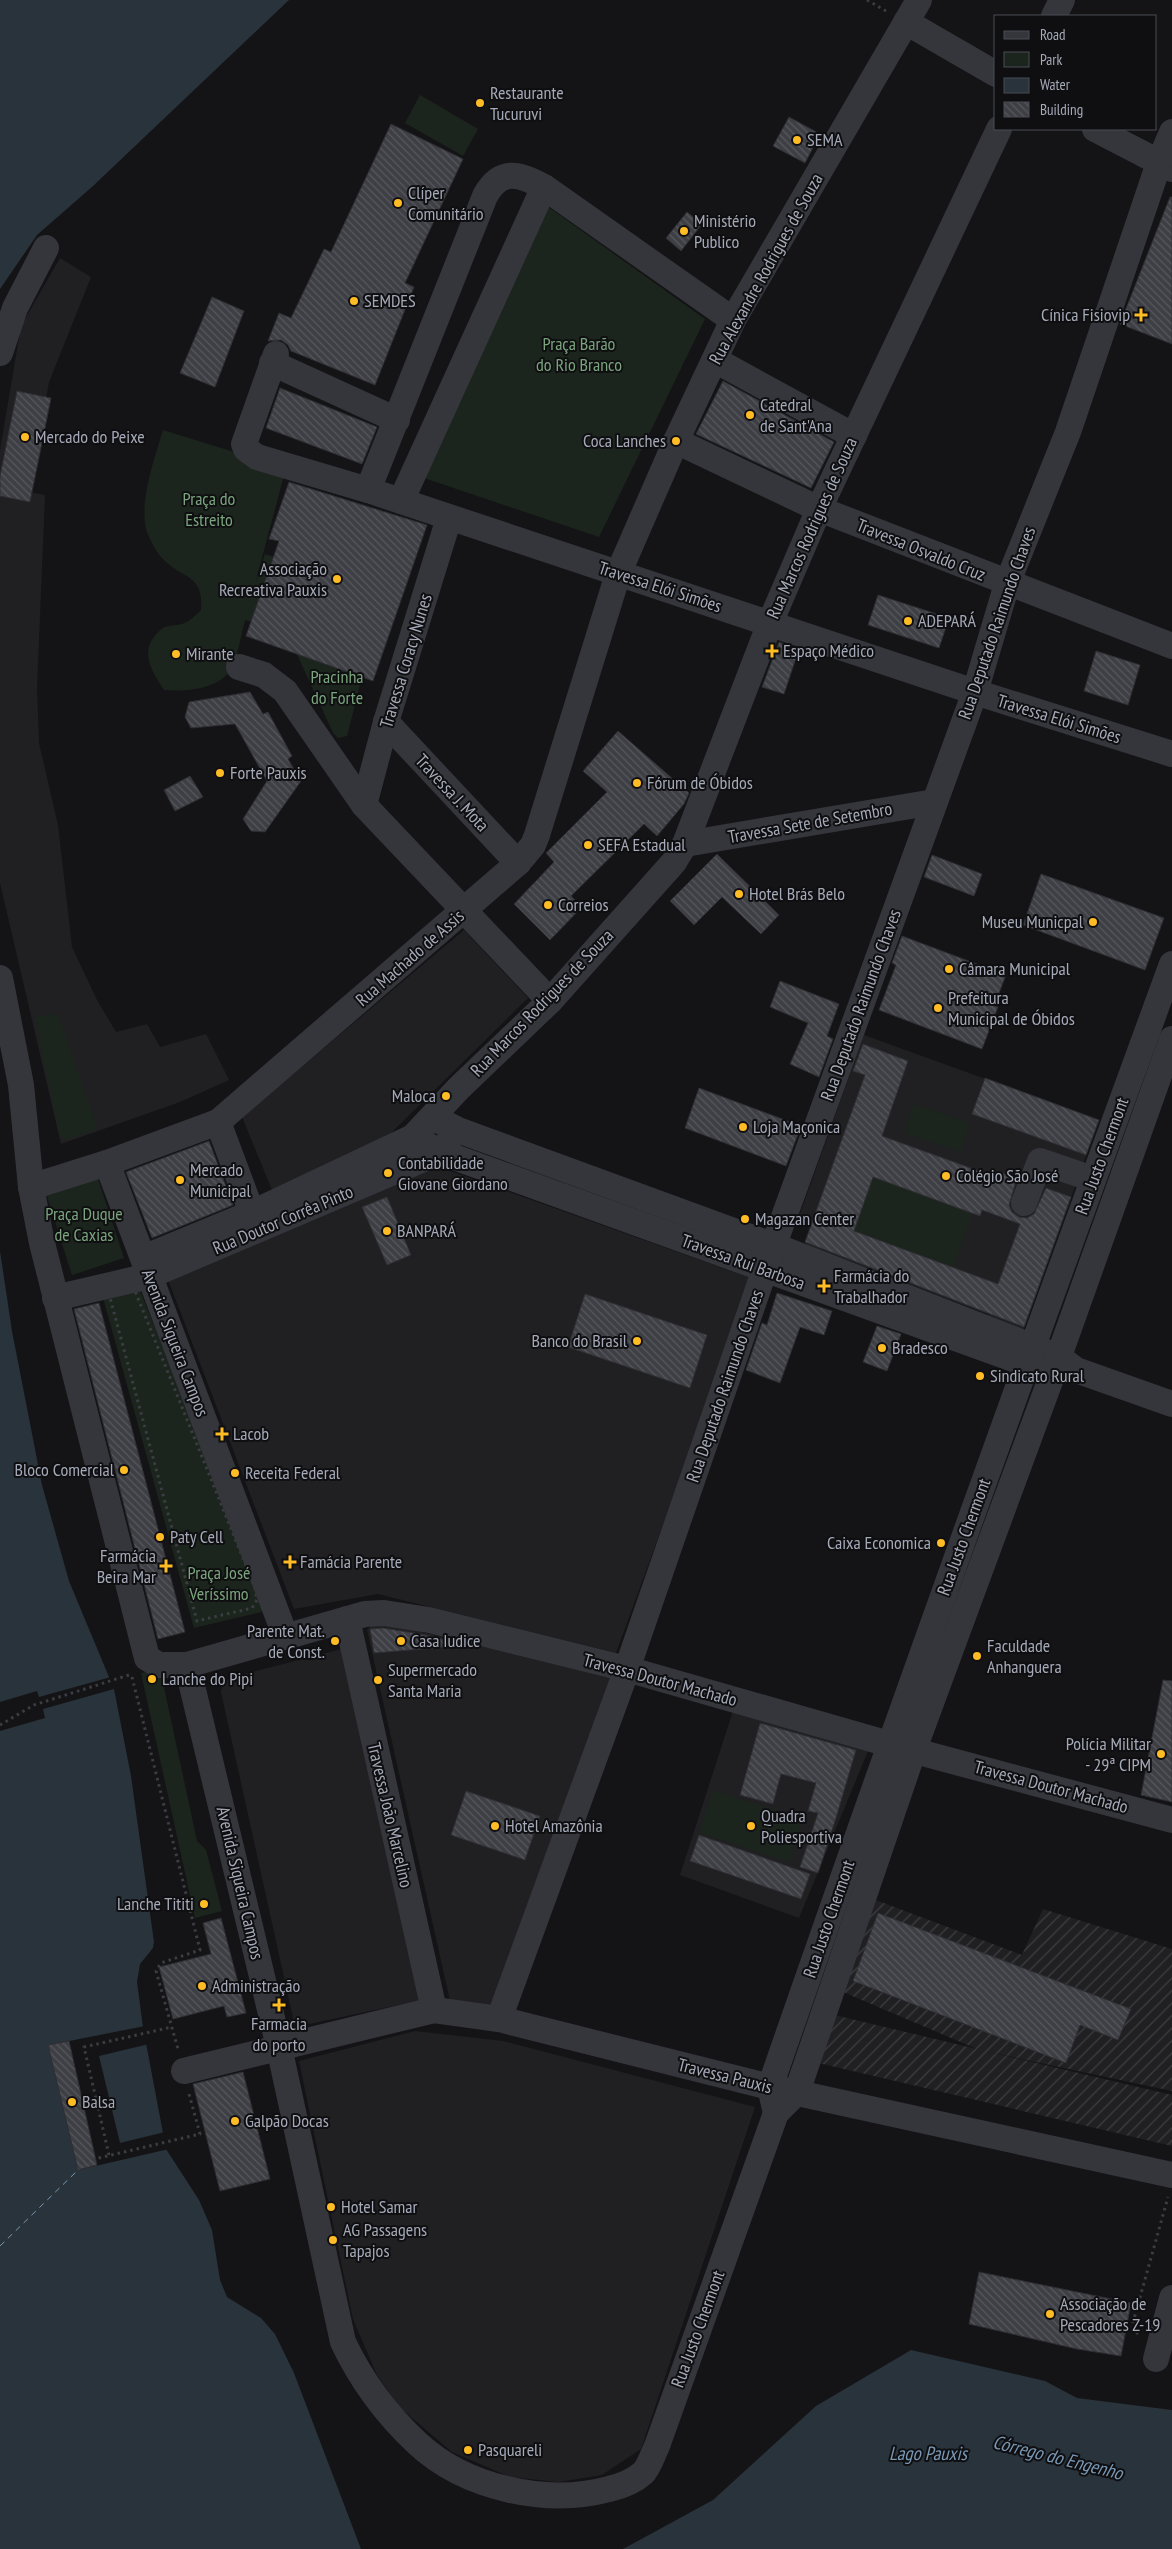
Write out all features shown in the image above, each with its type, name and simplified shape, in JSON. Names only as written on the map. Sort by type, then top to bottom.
[{"type":"street","name":"Rua Alexandre Rodrigues de Souza","points":[[618,574],[676,441],[733,320],[919,0]]},
{"type":"street","points":[[1054,15],[1062,0]]},
{"type":"street","points":[[906,22],[994,73]]},
{"type":"street","name":"Rua Marcos Rodrigues de Souza","points":[[414,1137],[459,1088],[550,1001],[664,875],[685,844],[770,623],[819,509],[998,130]]},
{"type":"street","points":[[1097,130],[1166,166]]},
{"type":"street","name":"Rua Deputado Raimundo Chaves","points":[[499,2019],[627,1669],[770,1258],[974,692],[1007,584],[1068,432],[1166,166],[1172,132]]},
{"type":"street","points":[[368,490],[484,196],[491,184],[504,176],[528,178],[544,187],[733,320]]},
{"type":"street","points":[[402,501],[544,187]]},
{"type":"street","points":[[0,353],[15,308],[46,248]]},
{"type":"street","name":"Travessa Elói Simões","points":[[397,420],[274,358],[244,444],[246,449],[257,457],[402,501],[974,692],[1172,754]]},
{"type":"street","points":[[715,360],[854,436]]},
{"type":"street","name":"Travessa Osvaldo Cruz","points":[[676,441],[819,509],[1007,584],[1172,646]]},
{"type":"street","name":"Travessa Coracy Nunes","points":[[364,805],[386,722],[449,518]]},
{"type":"street","name":"Rua Machado de Assis","points":[[30,1186],[107,1163],[218,1122],[518,863],[528,852],[535,840],[618,574]]},
{"type":"street","points":[[239,668],[264,675],[285,691],[364,805],[550,1001]]},
{"type":"street","name":"Travessa J. Mota","points":[[386,722],[518,863]]},
{"type":"street","name":"Travessa Sete de Setembro","points":[[685,844],[934,802]]},
{"type":"street","name":"Rua Justo Chermont","points":[[572,2496],[628,2484],[644,2472],[657,2446],[776,2113],[797,2092],[901,1747],[1029,1356],[1172,964]]},
{"type":"street","points":[[0,978],[21,1085],[30,1186],[55,1298]]},
{"type":"street","name":"Rua Justo Chermont","points":[[770,2088],[901,1747],[1063,1366],[1172,1039]]},
{"type":"street","points":[[458,1130],[459,1088]]},
{"type":"street","name":"Travessa Rui Barbosa","points":[[432,1117],[458,1130],[770,1258],[1029,1356],[1172,1404]]},
{"type":"street","points":[[218,1122],[255,1222]]},
{"type":"street","name":"Rua Doutor Corrêa Pinto","points":[[55,1298],[146,1267],[255,1222],[440,1152],[458,1130]]},
{"type":"street","name":"Travessa Rui Barbosa","points":[[414,1137],[440,1152],[770,1258]]},
{"type":"street","name":"Rua Doutor Corrêa Pinto","points":[[255,1222],[414,1137]]},
{"type":"street","points":[[1024,1203],[1039,1161],[1042,1160],[1093,1179]]},
{"type":"street","name":"Avenida Siqueira Campos","points":[[107,1163],[285,1635]]},
{"type":"street","name":"Travessa Doutor Machado","points":[[55,1298],[147,1658],[159,1665],[176,1666],[188,1664],[285,1635],[374,1613],[429,1620],[627,1669],[901,1747],[1172,1820]]},
{"type":"street","name":"Travessa João Marcelino","points":[[347,1619],[434,2010]]},
{"type":"street","name":"Avenida Siqueira Campos","points":[[188,1664],[279,2047],[343,2342],[357,2371],[418,2444],[451,2468],[500,2488],[537,2494],[572,2496]]},
{"type":"street","name":"Travessa Pauxis","points":[[184,2071],[434,2010],[499,2019],[770,2088],[797,2092],[1171,2184]]},
{"type":"street","points":[[770,2088],[776,2113]]},
{"type":"street","points":[[1156,2359],[1172,2298]]},
{"type":"path","points":[[133,1286],[255,1588],[258,1600],[252,1608],[197,1621],[108,1294],[133,1286]]},
{"type":"path","points":[[0,1725],[34,1705],[131,1674],[200,1950],[161,1963],[157,1966],[156,1971],[200,2134],[82,2162],[78,2170]]},
{"type":"path","points":[[109,2155],[84,2047],[172,2028]]},
{"type":"path","points":[[1156,2359],[1132,2326],[1171,2184]]},
{"type":"shaded area","points":[[60,258],[91,277],[49,382],[29,492],[45,495],[37,689],[39,743],[58,825],[72,947],[97,1000],[116,1032],[147,1024],[160,1047],[206,1034],[229,1080],[180,1102],[61,1144],[0,883],[0,450],[21,326]]},
{"type":"shaded area","points":[[464,930],[528,998],[384,1140],[272,1190],[242,1117]]},
{"type":"shaded area","name":"Colégio São José","points":[[864,1035],[1099,1120],[1021,1337],[985,1324],[989,1315],[805,1244],[811,1225],[798,1219]]},
{"type":"shaded area","points":[[439,1167],[753,1279],[616,1653],[378,1594],[294,1609],[167,1277]]},
{"type":"shaded area","points":[[376,1621],[612,1678],[494,2006],[451,2005],[367,1630]]},
{"type":"shaded area","points":[[346,1648],[422,2000],[295,2027],[221,1692],[223,1682],[232,1677]]},
{"type":"shaded area","points":[[733,1711],[868,1751],[799,1918],[680,1875]]},
{"type":"shaded area","points":[[873,1899],[1022,1955],[1043,1909],[1172,1949],[1172,2091],[985,2051],[1172,2095],[1172,2146],[814,2062],[826,2013],[977,2049],[843,1992]]},
{"type":"shaded area","points":[[415,2031],[503,2041],[755,2107],[641,2449],[602,2475],[559,2482],[510,2477],[452,2452],[399,2407],[377,2375],[353,2319],[299,2061]]},
{"type":"green space","points":[[420,95],[478,129],[463,156],[405,123]]},
{"type":"green space","name":"Praça Barão do Rio Branco","points":[[540,201],[705,319],[599,537],[418,476]]},
{"type":"green space","name":"Praça do Estreito","points":[[163,430],[286,468],[255,584],[265,554],[303,566],[284,631],[245,620],[237,654],[228,673],[213,684],[183,690],[164,690],[154,674],[148,659],[150,643],[163,628],[185,623],[201,610],[201,598],[196,583],[162,558],[154,548],[147,532],[145,521],[146,495]]},
{"type":"green space","name":"Pracinha do Forte","points":[[295,650],[363,673],[347,736],[338,738],[333,733]]},
{"type":"green space","points":[[57,1013],[98,1129],[65,1140],[59,1134],[35,1017]]},
{"type":"green space","points":[[914,1104],[970,1123],[960,1152],[904,1133]]},
{"type":"green space","name":"Praça Duque de Caxias","points":[[96,1173],[124,1258],[72,1275],[45,1190]]},
{"type":"green space","points":[[873,1177],[972,1213],[953,1267],[854,1231]]},
{"type":"green space","name":"Praça José Veríssimo","points":[[137,1283],[262,1593],[264,1608],[261,1612],[194,1628],[102,1294]]},
{"type":"green space","points":[[160,1669],[197,1841],[206,1850],[222,1911],[195,1918],[141,1673]]},
{"type":"green space","name":"Quadra Poliesportiva","points":[[713,1790],[803,1819],[789,1862],[699,1833]]},
{"type":"water","points":[[0,0],[289,0],[93,186],[37,235],[0,289]]},
{"type":"water","points":[[0,1251],[12,1331],[42,1485],[69,1581],[114,1689],[131,1776],[154,1942],[153,1948],[140,1964],[137,1982],[143,2027],[166,2149],[199,2200],[212,2230],[220,2280],[227,2297],[261,2318],[275,2334],[294,2373],[361,2549],[0,2549]]},
{"type":"water","name":"Lago Pauxis","points":[[911,2350],[1045,2381],[1077,2398],[1172,2410],[1172,2549],[623,2549],[713,2500],[816,2406]]},
{"type":"pier","points":[[111,1677],[114,1689],[43,1709],[45,1718],[0,1731],[0,1702],[37,1691],[39,1697]]},
{"type":"pier","points":[[145,2026],[149,2044],[99,2056],[120,2143],[165,2132],[169,2149],[78,2170],[49,2045]]},
{"type":"building","name":"SEMA","points":[[789,117],[820,134],[805,163],[773,146]]},
{"type":"building","points":[[391,124],[463,159],[405,283],[414,287],[375,385],[291,351],[288,345],[281,340],[268,341],[279,313],[291,318],[324,249],[331,252]]},
{"type":"building","points":[[1170,197],[1172,197],[1172,344],[1120,324]]},
{"type":"building","name":"Ministério Publico","points":[[687,212],[702,224],[681,251],[666,238]]},
{"type":"building","points":[[212,297],[244,311],[215,387],[180,373]]},
{"type":"building","points":[[723,381],[834,442],[811,488],[696,434]]},
{"type":"building","points":[[280,388],[377,427],[362,464],[266,428]]},
{"type":"building","name":"Mercado do Peixe","points":[[17,391],[51,398],[30,502],[0,496],[0,476]]},
{"type":"building","name":"Associação Recreativa Pauxis","points":[[289,482],[427,525],[373,681],[246,636],[279,541],[269,539]]},
{"type":"building","name":"ADEPARÁ","points":[[878,595],[949,618],[939,648],[868,625]]},
{"type":"building","points":[[779,642],[799,649],[784,694],[762,687]]},
{"type":"building","points":[[1096,651],[1140,665],[1128,705],[1084,691]]},
{"type":"building","points":[[250,692],[263,714],[268,712],[292,756],[288,759],[301,781],[265,832],[251,831],[243,819],[267,781],[235,724],[191,728],[185,717],[189,702]]},
{"type":"building","points":[[618,731],[689,793],[684,804],[657,836],[644,824],[571,896],[582,907],[550,940],[514,904],[554,862],[546,853],[607,792],[583,771]]},
{"type":"building","points":[[190,776],[203,797],[175,811],[164,790]]},
{"type":"building","name":"Hotel Brás Belo","points":[[717,854],[779,915],[761,934],[722,897],[694,925],[670,901]]},
{"type":"building","points":[[932,855],[982,874],[974,896],[924,877]]},
{"type":"building","name":"Museu Municpal","points":[[1041,874],[1164,918],[1145,970],[1023,925]]},
{"type":"building","points":[[902,936],[1006,975],[994,1006],[998,1007],[982,1049],[879,1010],[896,965],[892,963]]},
{"type":"building","points":[[780,981],[839,1004],[827,1036],[833,1039],[819,1077],[790,1064],[808,1023],[770,1007]]},
{"type":"building","points":[[863,1044],[908,1061],[882,1136],[1001,1179],[1003,1173],[1017,1178],[1009,1205],[1012,1212],[1019,1217],[1027,1218],[1034,1214],[1046,1188],[1071,1197],[1024,1327],[805,1242],[865,1075],[853,1071]],"holes":[[[873,1177],[980,1216],[982,1210],[1020,1224],[998,1284],[854,1231]]]},
{"type":"building","points":[[985,1078],[1099,1120],[1086,1155],[972,1114]]},
{"type":"building","name":"Loja Maçonica","points":[[699,1088],[801,1126],[786,1166],[685,1128]]},
{"type":"building","name":"Mercado Municipal","points":[[209,1141],[233,1205],[152,1238],[126,1172]]},
{"type":"building","name":"BANPARÁ","points":[[387,1197],[411,1255],[387,1265],[362,1207]]},
{"type":"building","points":[[777,1293],[832,1311],[824,1335],[800,1327],[780,1383],[746,1370],[762,1323],[767,1325]]},
{"type":"building","name":"Banco do Brasil","points":[[585,1294],[707,1335],[690,1388],[568,1347]]},
{"type":"building","name":"Bloco Comercial","points":[[99,1303],[185,1632],[158,1639],[74,1309]]},
{"type":"building","name":"Bradesco","points":[[877,1326],[901,1334],[887,1371],[863,1362]]},
{"type":"building","name":"Casa Iudice","points":[[383,1628],[426,1635],[459,1643],[459,1646],[374,1653],[370,1629]]},
{"type":"building","name":"Polícia Militar - 29ª CIPM","points":[[1163,1680],[1172,1681],[1172,1802],[1141,1795]]},
{"type":"building","points":[[760,1723],[856,1750],[818,1873],[800,1867],[818,1813],[808,1811],[816,1783],[781,1774],[773,1804],[740,1795]]},
{"type":"building","name":"Hotel Amazônia","points":[[466,1791],[540,1816],[525,1860],[451,1835]]},
{"type":"building","points":[[699,1835],[810,1874],[801,1899],[690,1861]]},
{"type":"building","points":[[878,1913],[1131,2009],[1118,2040],[1080,2025],[1066,2063],[853,1981]]},
{"type":"building","name":"Administração","points":[[221,1918],[246,2013],[227,2017],[224,2006],[173,2019],[159,1967],[211,1954],[203,1923]]},
{"type":"building","name":"Balsa","points":[[69,2041],[97,2165],[78,2170],[48,2045]]},
{"type":"building","points":[[243,2072],[270,2179],[220,2191],[193,2084]]},
{"type":"building","name":"Associação de Pescadores Z-19","points":[[979,2272],[1131,2303],[1121,2356],[1077,2349],[969,2324]]},
{"type":"ferry route","points":[[0,2246],[78,2170]]},
{"type":"place","name":"Restaurante Tucuruvi","points":[[480,103]]},
{"type":"place","name":"SEMA","points":[[797,140]]},
{"type":"place","name":"Clíper Comunitário","points":[[398,203]]},
{"type":"place","name":"Ministério Publico","points":[[684,231]]},
{"type":"place","name":"SEMDES","points":[[354,301]]},
{"type":"place","name":"Cínica Fisiovip","points":[[1141,315]]},
{"type":"place","name":"Catedral de Sant'Ana","points":[[750,415]]},
{"type":"place","name":"Mercado do Peixe","points":[[25,437]]},
{"type":"place","name":"Coca Lanches","points":[[676,441]]},
{"type":"place","name":"Associação Recreativa Pauxis","points":[[337,579]]},
{"type":"place","name":"ADEPARÁ","points":[[908,621]]},
{"type":"place","name":"Espaço Médico","points":[[772,651]]},
{"type":"place","name":"Mirante","points":[[176,654]]},
{"type":"place","name":"Forte Pauxis","points":[[220,773]]},
{"type":"place","name":"Fórum de Óbidos","points":[[637,783]]},
{"type":"place","name":"SEFA Estadual","points":[[588,845]]},
{"type":"place","name":"Hotel Brás Belo","points":[[739,894]]},
{"type":"place","name":"Correios","points":[[548,905]]},
{"type":"place","name":"Museu Municpal","points":[[1093,922]]},
{"type":"place","name":"Câmara Municipal","points":[[949,969]]},
{"type":"place","name":"Prefeitura Municipal de Óbidos","points":[[938,1008]]},
{"type":"place","name":"Maloca","points":[[446,1096]]},
{"type":"place","name":"Loja Maçonica","points":[[743,1127]]},
{"type":"place","name":"Contabilidade Giovane Giordano","points":[[388,1173]]},
{"type":"place","name":"Colégio São José","points":[[946,1176]]},
{"type":"place","name":"Mercado Municipal","points":[[180,1180]]},
{"type":"place","name":"Magazan Center","points":[[745,1219]]},
{"type":"place","name":"BANPARÁ","points":[[387,1231]]},
{"type":"place","name":"Farmácia do Trabalhador","points":[[824,1286]]},
{"type":"place","name":"Banco do Brasil","points":[[637,1341]]},
{"type":"place","name":"Bradesco","points":[[882,1348]]},
{"type":"place","name":"Sindicato Rural","points":[[980,1376]]},
{"type":"place","name":"Lacob","points":[[222,1434]]},
{"type":"place","name":"Bloco Comercial","points":[[124,1470]]},
{"type":"place","name":"Receita Federal","points":[[235,1473]]},
{"type":"place","name":"Paty Cell","points":[[160,1537]]},
{"type":"place","name":"Caixa Economica","points":[[941,1543]]},
{"type":"place","name":"Famácia Parente","points":[[290,1562]]},
{"type":"place","name":"Farmácia Beira Mar","points":[[166,1566]]},
{"type":"place","name":"Parente Mat. de Const.","points":[[335,1641]]},
{"type":"place","name":"Casa Iudice","points":[[401,1641]]},
{"type":"place","name":"Faculdade Anhanguera","points":[[977,1656]]},
{"type":"place","name":"Lanche do Pipi","points":[[152,1679]]},
{"type":"place","name":"Supermercado Santa Maria","points":[[378,1680]]},
{"type":"place","name":"Polícia Militar - 29ª CIPM","points":[[1161,1754]]},
{"type":"place","name":"Hotel Amazônia","points":[[495,1826]]},
{"type":"place","name":"Quadra Poliesportiva","points":[[751,1826]]},
{"type":"place","name":"Lanche Tititi","points":[[204,1904]]},
{"type":"place","name":"Administração","points":[[202,1986]]},
{"type":"place","name":"Farmacia do porto","points":[[279,2005]]},
{"type":"place","name":"Balsa","points":[[72,2102]]},
{"type":"place","name":"Galpão Docas","points":[[235,2121]]},
{"type":"place","name":"Hotel Samar","points":[[331,2207]]},
{"type":"place","name":"AG Passagens Tapajos","points":[[333,2240]]},
{"type":"place","name":"Associação de Pescadores Z-19","points":[[1050,2314]]},
{"type":"place","name":"Pasquareli","points":[[468,2450]]},
{"type":"water label","name":"Córrego do Engenho","points":[[1058,2457]]}]
